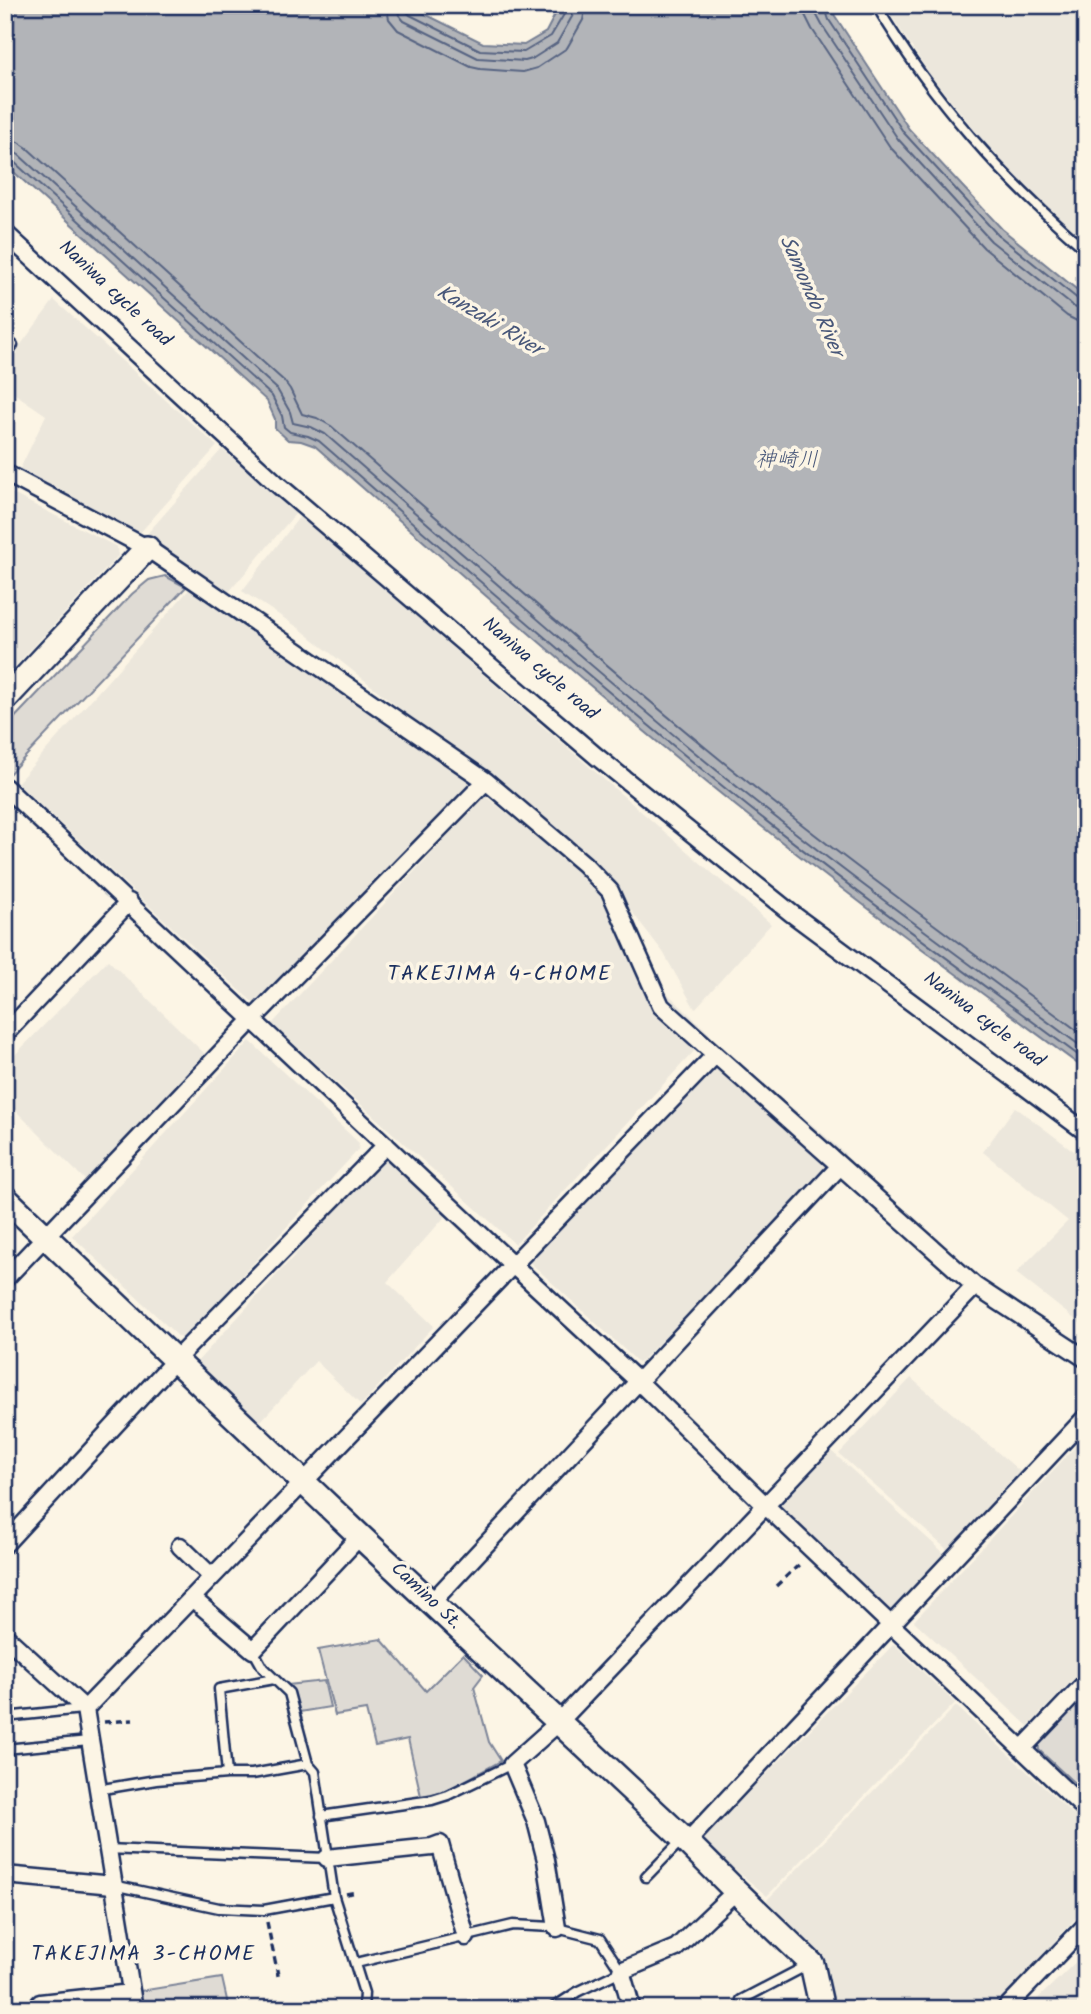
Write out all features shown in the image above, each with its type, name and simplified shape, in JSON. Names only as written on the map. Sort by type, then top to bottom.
[{"type":"street","points":[[10,227],[276,483],[596,756],[801,921],[1086,1132]]},
{"type":"street","points":[[5,473],[147,548],[486,781],[584,863],[610,891],[661,1006],[975,1286],[1086,1359]]},
{"type":"street","points":[[5,699],[147,548]]},
{"type":"street","points":[[5,1279],[252,1020],[486,781]]},
{"type":"street","points":[[5,788],[638,1381],[813,1552],[1086,1810]]},
{"type":"street","points":[[5,1034],[128,902]]},
{"type":"street","points":[[85,1709],[715,1055]]},
{"type":"street","points":[[5,1544],[176,1359],[386,1145]]},
{"type":"street","points":[[432,1602],[840,1166]]},
{"type":"street","name":"Camino St.","points":[[5,1198],[685,1840],[812,1964]]},
{"type":"street","points":[[557,1928],[546,1860],[536,1821],[512,1764],[559,1722],[975,1286]]},
{"type":"street","points":[[685,1840],[1086,1417]]},
{"type":"street","points":[[192,1598],[253,1650],[360,1536]]},
{"type":"street","points":[[180,1546],[212,1577]]},
{"type":"street","points":[[5,1636],[85,1709],[132,2001],[40,2003]]},
{"type":"street","points":[[1022,1749],[1086,1682]]},
{"type":"street","points":[[327,1858],[440,1844],[466,1937]]},
{"type":"street","points":[[5,1875],[113,1885]]},
{"type":"street","points":[[632,2009],[621,1971],[676,1948],[736,1891]]},
{"type":"street","points":[[1005,2009],[1086,1925]]},
{"type":"street","points":[[812,1964],[822,2009]]},
{"type":"lane","points":[[876,5],[893,35],[938,99],[964,130],[1003,174],[1086,250]]},
{"type":"lane","points":[[5,355],[13,345]]},
{"type":"lane","points":[[253,1650],[263,1668],[289,1693],[308,1765],[315,1772],[334,1897],[364,1993],[363,2009]]},
{"type":"lane","points":[[228,1774],[219,1689],[274,1679]]},
{"type":"lane","points":[[5,1717],[85,1709]]},
{"type":"lane","points":[[5,1749],[89,1741]]},
{"type":"lane","points":[[321,1816],[432,1800],[512,1764]]},
{"type":"lane","points":[[97,1790],[156,1780],[253,1774],[308,1765]]},
{"type":"lane","points":[[646,1877],[685,1840]]},
{"type":"lane","points":[[107,1849],[327,1858]]},
{"type":"lane","points":[[113,1885],[219,1908],[264,1910],[334,1897]]},
{"type":"lane","points":[[356,1963],[513,1925],[557,1928],[600,1939],[621,1971],[577,1992],[551,2009]]},
{"type":"lane","points":[[741,2000],[812,1964]]},
{"type":"path","points":[[5,211],[10,227]]},
{"type":"path","points":[[776,1586],[813,1552]]},
{"type":"path","points":[[85,1709],[104,1722],[134,1720]]},
{"type":"path","points":[[264,1910],[279,1980]]},
{"type":"shaded area","points":[[884,5],[1086,5],[1086,241],[1047,210],[981,138],[931,76]]},
{"type":"shaded area","points":[[54,300],[217,446],[138,535],[19,471],[46,415],[5,387],[5,366]]},
{"type":"shaded area","points":[[222,449],[296,513],[228,593],[145,536]]},
{"type":"shaded area","points":[[5,490],[117,547],[118,556],[5,677]]},
{"type":"shaded area","points":[[300,516],[771,924],[695,1009],[663,952],[595,864],[299,628],[242,591]]},
{"type":"shaded area","points":[[165,576],[186,587],[7,776],[5,728],[132,594],[149,580]]},
{"type":"shaded area","points":[[194,584],[333,676],[474,785],[261,1010],[17,783]]},
{"type":"shaded area","points":[[485,796],[587,876],[666,992],[710,1034],[515,1244],[272,1024]]},
{"type":"shaded area","points":[[108,960],[206,1055],[85,1180],[5,1100],[5,1065]]},
{"type":"shaded area","points":[[250,1041],[359,1143],[358,1150],[182,1340],[72,1236]]},
{"type":"shaded area","points":[[717,1043],[846,1154],[639,1363],[521,1254]]},
{"type":"shaded area","points":[[1015,1107],[1086,1160],[1086,1328],[1016,1273],[1068,1221],[983,1152]]},
{"type":"shaded area","points":[[385,1157],[450,1211],[387,1282],[434,1326],[361,1405],[316,1361],[259,1423],[194,1365]]},
{"type":"shaded area","points":[[911,1378],[1023,1474],[951,1553],[839,1454]]},
{"type":"shaded area","points":[[1086,1435],[1086,1666],[1028,1726],[914,1621]]},
{"type":"shaded area","points":[[830,1450],[946,1555],[890,1615],[775,1506]]},
{"type":"shaded area","points":[[381,1639],[426,1691],[463,1654],[483,1675],[474,1687],[489,1742],[501,1761],[446,1791],[421,1796],[408,1739],[375,1746],[366,1710],[335,1715],[318,1650]]},
{"type":"shaded area","points":[[894,1644],[955,1703],[767,1896],[701,1841]]},
{"type":"shaded area","points":[[324,1681],[330,1707],[299,1712],[293,1692],[287,1685]]},
{"type":"shaded area","points":[[1086,1689],[1086,1794],[1039,1750],[1038,1739]]},
{"type":"shaded area","points":[[956,1706],[1086,1826],[1086,1907],[993,2009],[832,2009],[819,1959],[767,1900]]},
{"type":"shaded area","points":[[1086,1952],[1086,2009],[1027,2009]]},
{"type":"shaded area","points":[[222,1978],[229,2009],[143,2009],[140,1991]]},
{"type":"shaded area","points":[[582,1993],[586,2009],[560,2009]]},
{"type":"water","name":"神崎川","points":[[5,5],[407,5],[483,43],[524,45],[546,32],[560,5],[829,5],[909,129],[1002,229],[1086,297],[1086,1070],[935,959],[737,807],[548,649],[315,446],[288,440],[275,428],[275,419],[267,401],[5,164]]},
{"type":"district","name":"TAKEJIMA 4-CHOME","points":[[500,974]]},
{"type":"district","name":"TAKEJIMA 3-CHOME","points":[[144,1954]]},
{"type":"water label","name":"Samondo River","points":[[811,296]]},
{"type":"water label","name":"Kanzaki River","points":[[489,321]]}]
